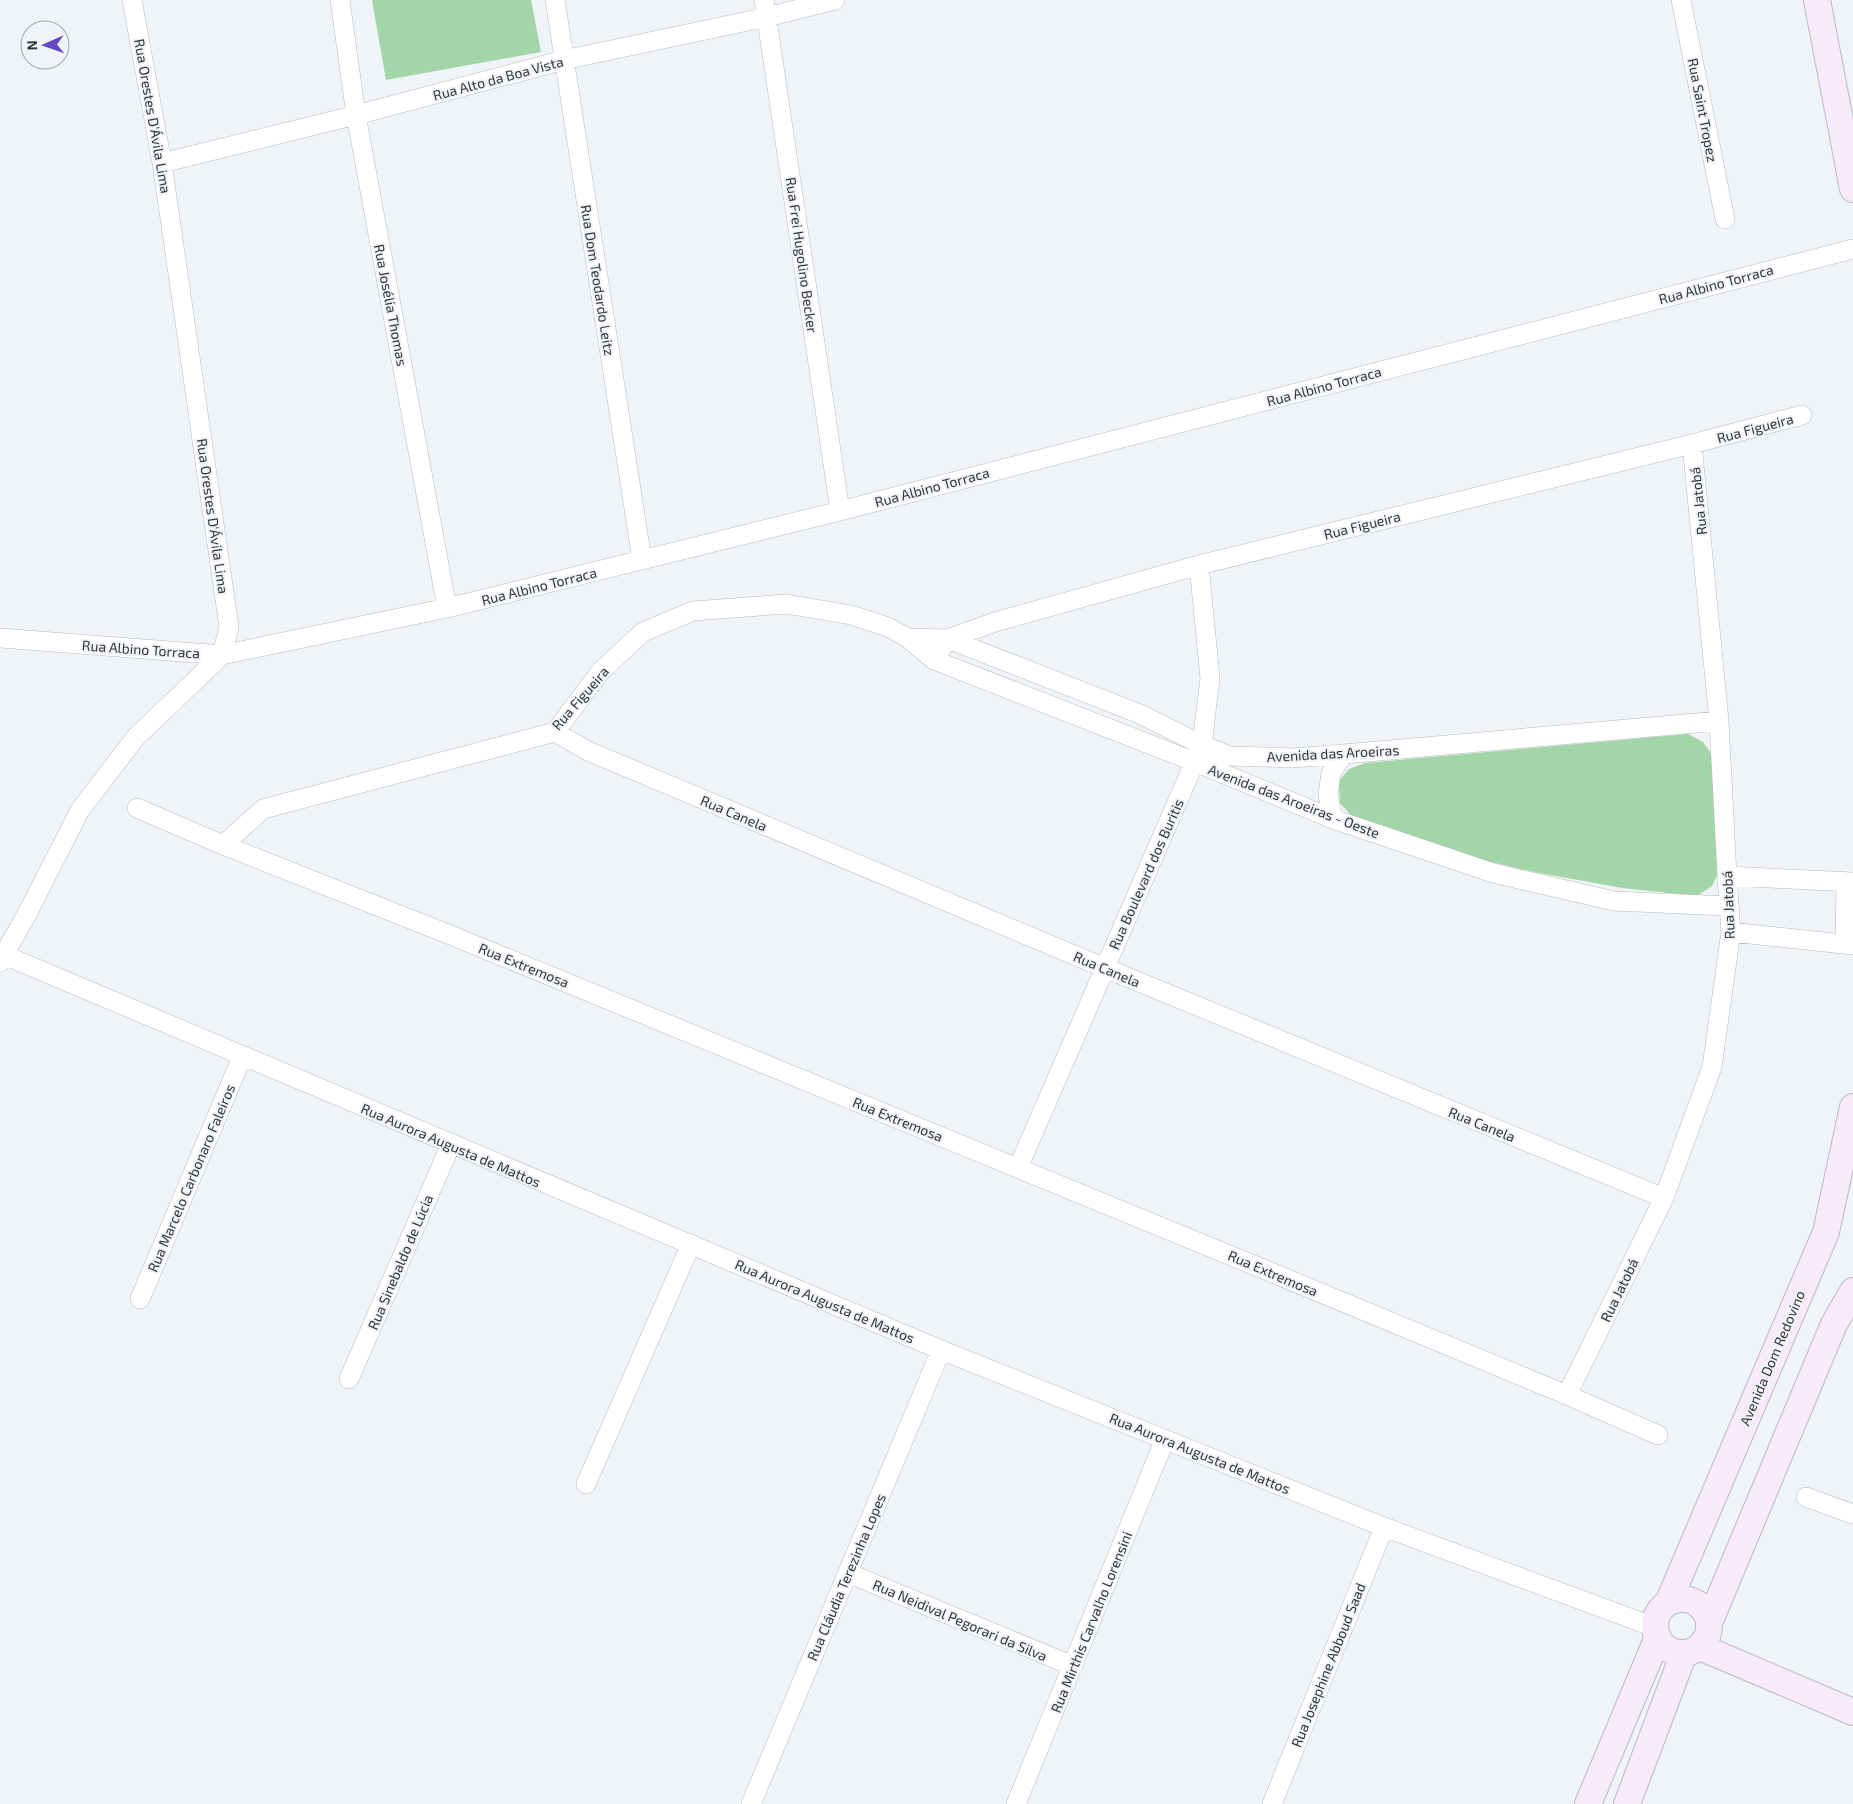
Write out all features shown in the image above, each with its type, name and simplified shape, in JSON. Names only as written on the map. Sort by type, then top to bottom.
[{"type":"street","name":"Rua Orestes D'Ávila Lima","points":[[132,0],[162,163],[229,627],[222,655]]},
{"type":"street","name":"Rua Josélia Thomas","points":[[340,0],[356,115],[447,608]]},
{"type":"street","name":"Rua Dom Teodardo Leitz","points":[[555,0],[642,560]]},
{"type":"street","name":"Rua Alto da Boa Vista","points":[[162,163],[356,115],[766,8],[835,0]]},
{"type":"street","name":"Rua Saint Tropez","points":[[1681,0],[1725,220]]},
{"type":"street","points":[[1817,0],[1853,189]]},
{"type":"street","name":"Rua Frei Hugolino Becker","points":[[766,8],[840,511]]},
{"type":"street","name":"Rua Albino Torraca","points":[[0,638],[222,655],[447,608],[840,511],[1853,249]]},
{"type":"street","name":"Rua Figueira","points":[[948,639],[996,622],[1198,565],[1692,444],[1802,415]]},
{"type":"street","name":"Rua Jatobá","points":[[1567,1395],[1664,1198],[1712,1067],[1732,932],[1727,876],[1720,721],[1692,444]]},
{"type":"street","name":"Rua Boulevard dos Buritis","points":[[1018,1168],[1199,753],[1210,678],[1198,565]]},
{"type":"street","name":"Rua Figueira","points":[[223,845],[263,809],[555,732],[601,671],[643,632],[692,611],[786,604],[852,615],[888,627],[908,638]]},
{"type":"street","name":"Avenida das Aroeiras","points":[[908,638],[948,639],[1140,714],[1199,753],[1293,758],[1720,721]]},
{"type":"street","name":"Avenida das Aroeiras - Oeste","points":[[908,638],[934,660],[1199,753],[1333,819],[1494,873],[1614,901],[1729,906]]},
{"type":"street","points":[[934,660],[948,639]]},
{"type":"street","points":[[2,958],[28,912],[80,810],[136,737],[222,655]]},
{"type":"street","name":"Rua Canela","points":[[555,732],[588,751],[1105,968],[1664,1198]]},
{"type":"street","points":[[1333,819],[1328,794],[1330,774],[1344,754]]},
{"type":"street","name":"Rua Extremosa","points":[[137,808],[223,845],[453,936],[1018,1168],[1567,1395],[1658,1435]]},
{"type":"street","points":[[1727,876],[1849,882],[1849,944],[1732,932]]},
{"type":"street","name":"Rua Aurora Augusta de Mattos","points":[[2,958],[691,1244],[941,1350],[1384,1527],[1656,1632]]},
{"type":"street","name":"Rua Marcelo Carbonaro Faleiros","points":[[140,1299],[242,1057]]},
{"type":"street","name":"Avenida Dom Redovino","points":[[1668,1603],[1826,1232],[1853,1106]]},
{"type":"street","name":"Rua Sinebaldo de Lúcia","points":[[349,1379],[451,1144]]},
{"type":"street","points":[[586,1484],[691,1244]]},
{"type":"street","points":[[1709,1623],[1834,1324],[1853,1291]]},
{"type":"street","name":"Rua Cláudia Terezinha Lopes","points":[[751,1804],[941,1350]]},
{"type":"street","name":"Rua Mirthis Carvalho Lorensini","points":[[1016,1804],[1165,1439]]},
{"type":"street","points":[[1806,1497],[1853,1514]]},
{"type":"street","name":"Rua Josephine Abboud Saad","points":[[1272,1804],[1384,1527]]},
{"type":"street","name":"Rua Neidival Pegorari da Silva","points":[[848,1573],[1073,1666]]},
{"type":"street","points":[[1588,1804],[1656,1632],[1656,1617],[1660,1609],[1676,1599],[1694,1601],[1702,1606],[1707,1614],[1709,1632],[1706,1640],[1692,1650],[1627,1804]]},
{"type":"street","points":[[1656,1632],[1662,1644],[1669,1649],[1692,1650],[1853,1712]]},
{"type":"green space","points":[[372,0],[531,0],[541,52],[386,80]]},
{"type":"green space","points":[[1688,734],[1703,742],[1711,753],[1720,869],[1712,886],[1697,896],[1622,888],[1539,873],[1482,860],[1411,838],[1351,815],[1340,803],[1339,781],[1349,769],[1365,763]]}]
